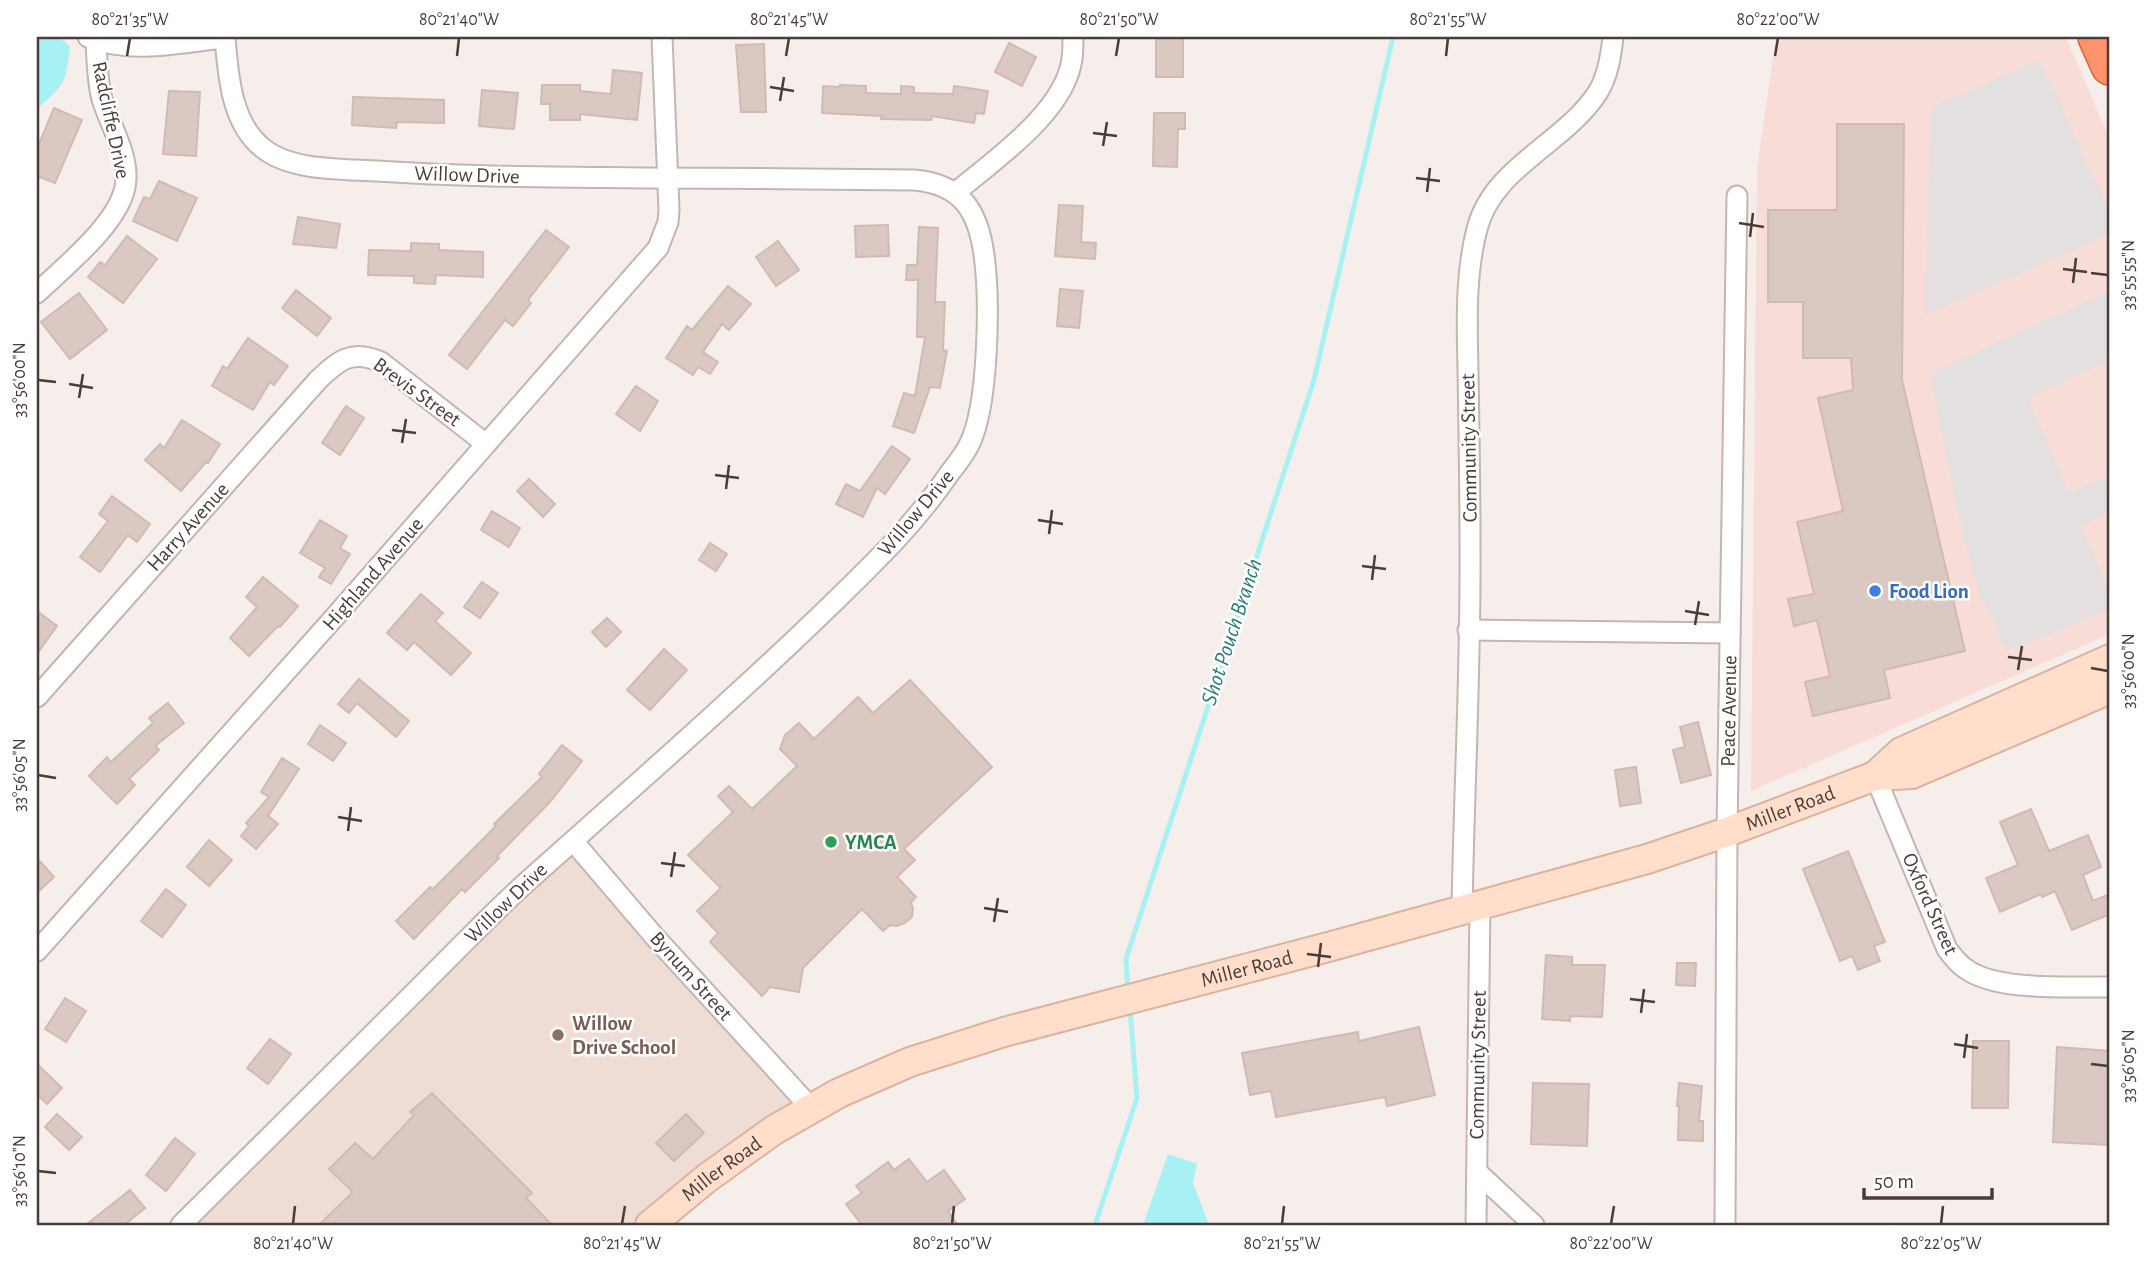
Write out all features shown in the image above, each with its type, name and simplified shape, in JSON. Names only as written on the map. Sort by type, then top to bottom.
[{"type":"highway","points":[[2097,37],[2110,66]]},
{"type":"main road","name":"Miller Road","points":[[1875,776],[1901,752],[2110,659]]},
{"type":"main road","name":"Miller Road","points":[[650,1225],[707,1178],[774,1130],[839,1093],[910,1062],[1102,1005],[1647,859],[1875,776],[1912,774],[2110,689]]},
{"type":"street","name":"Willow Drive","points":[[181,1225],[527,882],[748,686],[871,567],[927,507],[969,446],[980,410],[988,304],[982,237],[975,218],[955,193],[933,182],[455,177],[322,167],[284,159],[266,151],[255,141],[239,115],[228,73],[225,37]]},
{"type":"street","points":[[92,38],[105,44],[127,47],[225,37]]},
{"type":"street","name":"Highland Avenue","points":[[37,950],[332,620],[658,248],[668,222],[662,37]]},
{"type":"street","points":[[955,193],[1031,127],[1058,97],[1073,58],[1073,37]]},
{"type":"street","name":"Community Street","points":[[1476,1225],[1468,631],[1468,293],[1472,250],[1478,226],[1489,201],[1506,179],[1571,124],[1598,92],[1611,56],[1613,37]]},
{"type":"street","name":"Radcliffe Drive","points":[[37,293],[103,228],[118,206],[125,186],[126,170],[102,99],[92,38]]},
{"type":"street","name":"Peace Avenue","points":[[1725,1225],[1727,832],[1737,196]]},
{"type":"street","name":"Brevis Street","points":[[343,360],[358,355],[381,362],[486,444]]},
{"type":"street","name":"Harry Avenue","points":[[37,697],[318,380],[343,360]]},
{"type":"street","points":[[1468,631],[1730,633]]},
{"type":"street","name":"Oxford Street","points":[[1875,776],[1947,949],[1958,963],[1967,971],[1994,981],[2027,985],[2110,987]]},
{"type":"street","name":"Bynum Street","points":[[573,841],[654,936],[811,1108]]},
{"type":"street","points":[[1477,1172],[1534,1225]]},
{"type":"shaded area","points":[[1776,37],[2066,37],[2110,140],[2110,634],[1751,791],[1757,168]]},
{"type":"shaded area","points":[[2040,60],[2110,214],[2110,234],[1925,315],[1931,107]]},
{"type":"shaded area","points":[[2110,291],[2110,360],[2028,398],[2069,493],[2110,476],[2110,512],[2081,526],[2110,593],[2110,609],[2007,651],[1979,591],[1957,511],[1930,373]]},
{"type":"shaded area","name":"Willow Drive School","points":[[573,841],[811,1108],[650,1225],[181,1225]]},
{"type":"water","points":[[37,37],[59,37],[70,46],[65,76],[59,88],[37,109]]},
{"type":"water","points":[[1168,1154],[1197,1164],[1193,1183],[1209,1225],[1143,1225]]},
{"type":"building","points":[[1156,37],[1183,37],[1183,77],[1156,77]]},
{"type":"building","points":[[1009,43],[1036,57],[1022,86],[995,72]]},
{"type":"building","points":[[764,44],[766,112],[741,112],[736,45]]},
{"type":"building","points":[[613,70],[642,73],[637,120],[580,114],[580,120],[550,120],[550,104],[541,104],[542,85],[580,85],[580,91],[611,94]]},
{"type":"building","points":[[823,86],[866,86],[866,93],[901,94],[901,86],[914,87],[914,93],[953,94],[954,86],[988,91],[984,114],[976,113],[974,123],[932,116],[931,120],[881,119],[882,116],[822,113]]},
{"type":"building","points":[[482,90],[518,93],[514,129],[479,126]]},
{"type":"building","points":[[169,91],[200,92],[196,156],[163,154]]},
{"type":"building","points":[[353,97],[444,100],[444,123],[397,122],[396,128],[352,125]]},
{"type":"building","points":[[54,108],[82,120],[55,183],[37,176],[37,149]]},
{"type":"building","points":[[1154,113],[1185,113],[1185,129],[1178,129],[1177,167],[1153,166]]},
{"type":"building","points":[[1837,124],[1904,124],[1902,380],[1965,651],[1884,670],[1890,698],[1813,716],[1805,682],[1830,676],[1817,620],[1794,626],[1788,599],[1814,594],[1797,522],[1843,511],[1818,398],[1853,390],[1851,358],[1803,358],[1803,302],[1768,302],[1768,210],[1837,210]]},
{"type":"building","points":[[159,181],[197,198],[177,241],[133,221],[144,197],[150,199]]},
{"type":"building","points":[[1059,205],[1083,206],[1081,242],[1096,243],[1095,259],[1055,256]]},
{"type":"building","points":[[298,217],[340,224],[336,248],[293,244]]},
{"type":"building","points":[[888,225],[889,256],[856,257],[855,226]]},
{"type":"building","points":[[919,227],[938,228],[935,302],[945,302],[943,350],[947,351],[940,388],[930,387],[914,433],[893,426],[904,393],[915,396],[925,337],[917,337],[918,280],[906,280],[907,265],[917,265]]},
{"type":"building","points":[[546,230],[569,247],[528,300],[531,303],[513,326],[505,320],[467,369],[449,355]]},
{"type":"building","points":[[127,236],[157,259],[123,303],[88,277],[100,262],[105,265]]},
{"type":"building","points":[[778,241],[799,270],[776,286],[756,257]]},
{"type":"building","points":[[411,243],[439,244],[439,250],[483,252],[483,277],[436,275],[435,284],[414,283],[414,276],[368,275],[369,250],[411,251]]},
{"type":"building","points":[[728,286],[751,304],[729,330],[722,324],[703,352],[718,362],[710,374],[698,367],[693,375],[666,358],[687,326],[692,330]]},
{"type":"building","points":[[1060,289],[1083,291],[1079,328],[1057,326]]},
{"type":"building","points":[[296,290],[331,318],[317,336],[282,308]]},
{"type":"building","points":[[79,293],[107,330],[70,359],[41,322]]},
{"type":"building","points":[[248,338],[288,366],[274,385],[270,382],[253,410],[212,386],[223,366],[227,369]]},
{"type":"building","points":[[636,386],[658,401],[640,431],[616,414]]},
{"type":"building","points":[[346,406],[364,418],[340,455],[322,443]]},
{"type":"building","points":[[182,420],[220,444],[208,463],[206,462],[181,491],[145,460],[160,444],[164,448]]},
{"type":"building","points":[[892,446],[910,459],[885,494],[877,488],[863,517],[836,504],[846,484],[860,491]]},
{"type":"building","points":[[529,479],[555,504],[543,517],[517,491]]},
{"type":"building","points":[[112,496],[150,524],[137,542],[128,535],[100,572],[80,557],[108,521],[99,514]]},
{"type":"building","points":[[492,511],[520,528],[509,547],[481,530]]},
{"type":"building","points":[[320,520],[347,536],[340,548],[350,554],[331,584],[319,577],[325,568],[300,553]]},
{"type":"building","points":[[710,543],[727,554],[716,571],[699,560]]},
{"type":"building","points":[[263,577],[298,606],[249,656],[230,638],[257,607],[246,597]]},
{"type":"building","points":[[482,582],[498,593],[480,618],[464,607]]},
{"type":"building","points":[[421,594],[443,613],[435,621],[471,653],[451,675],[414,642],[407,650],[387,633]]},
{"type":"building","points":[[37,611],[57,626],[37,654]]},
{"type":"building","points":[[607,618],[621,632],[606,647],[592,632]]},
{"type":"building","points":[[664,649],[687,670],[650,710],[627,690]]},
{"type":"building","points":[[359,679],[409,721],[396,737],[357,703],[349,713],[338,704]]},
{"type":"building","name":"YMCA","points":[[910,680],[992,767],[904,849],[915,860],[897,877],[916,897],[911,902],[912,917],[897,926],[890,925],[883,931],[862,909],[803,968],[799,992],[770,987],[762,996],[710,942],[718,933],[697,911],[721,888],[688,855],[733,812],[718,796],[729,786],[752,809],[797,766],[780,749],[785,735],[799,723],[814,739],[858,697],[873,713]]},
{"type":"building","points":[[168,703],[184,723],[155,746],[159,750],[129,779],[135,785],[117,804],[89,776],[107,757],[111,762],[153,723],[149,718]]},
{"type":"building","points":[[1698,722],[1711,775],[1681,783],[1673,750],[1685,747],[1680,727]]},
{"type":"building","points":[[320,725],[346,743],[333,761],[308,744]]},
{"type":"building","points":[[562,745],[582,761],[550,802],[497,856],[499,858],[465,892],[462,889],[414,939],[396,921],[430,887],[433,889],[496,826],[494,824],[542,777],[539,774]]},
{"type":"building","points":[[282,758],[299,769],[268,816],[278,824],[256,849],[241,836],[249,826],[246,823],[269,797],[261,792]]},
{"type":"building","points":[[1636,767],[1641,803],[1620,806],[1615,770]]},
{"type":"building","points":[[2031,809],[2049,851],[2088,835],[2101,867],[2083,875],[2093,901],[2110,894],[2110,914],[2072,930],[2055,891],[2042,897],[2041,894],[2000,912],[1986,878],[2018,865],[2000,822]]},
{"type":"building","points":[[209,840],[232,860],[209,886],[187,867]]},
{"type":"building","points":[[1848,851],[1885,942],[1874,946],[1880,961],[1858,970],[1852,956],[1840,961],[1803,869]]},
{"type":"building","points":[[37,858],[54,877],[37,893]]},
{"type":"building","points":[[166,889],[186,905],[162,937],[141,921]]},
{"type":"building","points":[[1546,955],[1572,957],[1572,965],[1605,965],[1602,1017],[1570,1016],[1570,1021],[1542,1019]]},
{"type":"building","points":[[1677,963],[1696,963],[1695,986],[1676,985]]},
{"type":"building","points":[[65,998],[86,1011],[66,1042],[45,1029]]},
{"type":"building","points":[[1419,1027],[1435,1095],[1387,1106],[1385,1097],[1276,1117],[1271,1091],[1250,1095],[1242,1053],[1358,1032],[1359,1041]]},
{"type":"building","points":[[270,1039],[291,1054],[268,1084],[247,1068]]},
{"type":"building","points":[[1973,1041],[2009,1041],[2008,1108],[1972,1108]]},
{"type":"building","points":[[2057,1047],[2110,1051],[2110,1145],[2053,1142]]},
{"type":"building","points":[[37,1064],[62,1088],[47,1104],[37,1094]]},
{"type":"building","points":[[1533,1083],[1589,1084],[1587,1146],[1531,1144]]},
{"type":"building","points":[[1679,1083],[1702,1086],[1699,1121],[1703,1121],[1703,1141],[1678,1140]]},
{"type":"building","points":[[432,1093],[532,1193],[526,1198],[552,1225],[319,1225],[353,1192],[329,1169],[355,1143],[373,1159],[414,1115],[410,1112]]},
{"type":"building","points":[[57,1114],[82,1137],[69,1150],[45,1127]]},
{"type":"building","points":[[686,1114],[704,1133],[674,1161],[656,1143]]},
{"type":"building","points":[[175,1138],[195,1154],[166,1191],[146,1175]]},
{"type":"building","points":[[909,1159],[927,1182],[944,1170],[965,1199],[948,1211],[958,1225],[862,1225],[846,1204],[862,1193],[856,1186],[888,1162],[894,1170]]},
{"type":"building","points":[[130,1190],[145,1208],[124,1225],[86,1225]]},
{"type":"waterway","name":"Shot Pouch Branch","points":[[1128,991],[1126,959],[1314,380],[1393,37]]},
{"type":"waterway","name":"Shot Pouch Branch","points":[[1095,1225],[1137,1098],[1130,1008]]},
{"type":"place","name":"Food Lion","points":[[1875,591]]},
{"type":"place","name":"YMCA","points":[[831,842]]},
{"type":"place","name":"Willow Drive School","points":[[558,1035]]}]
